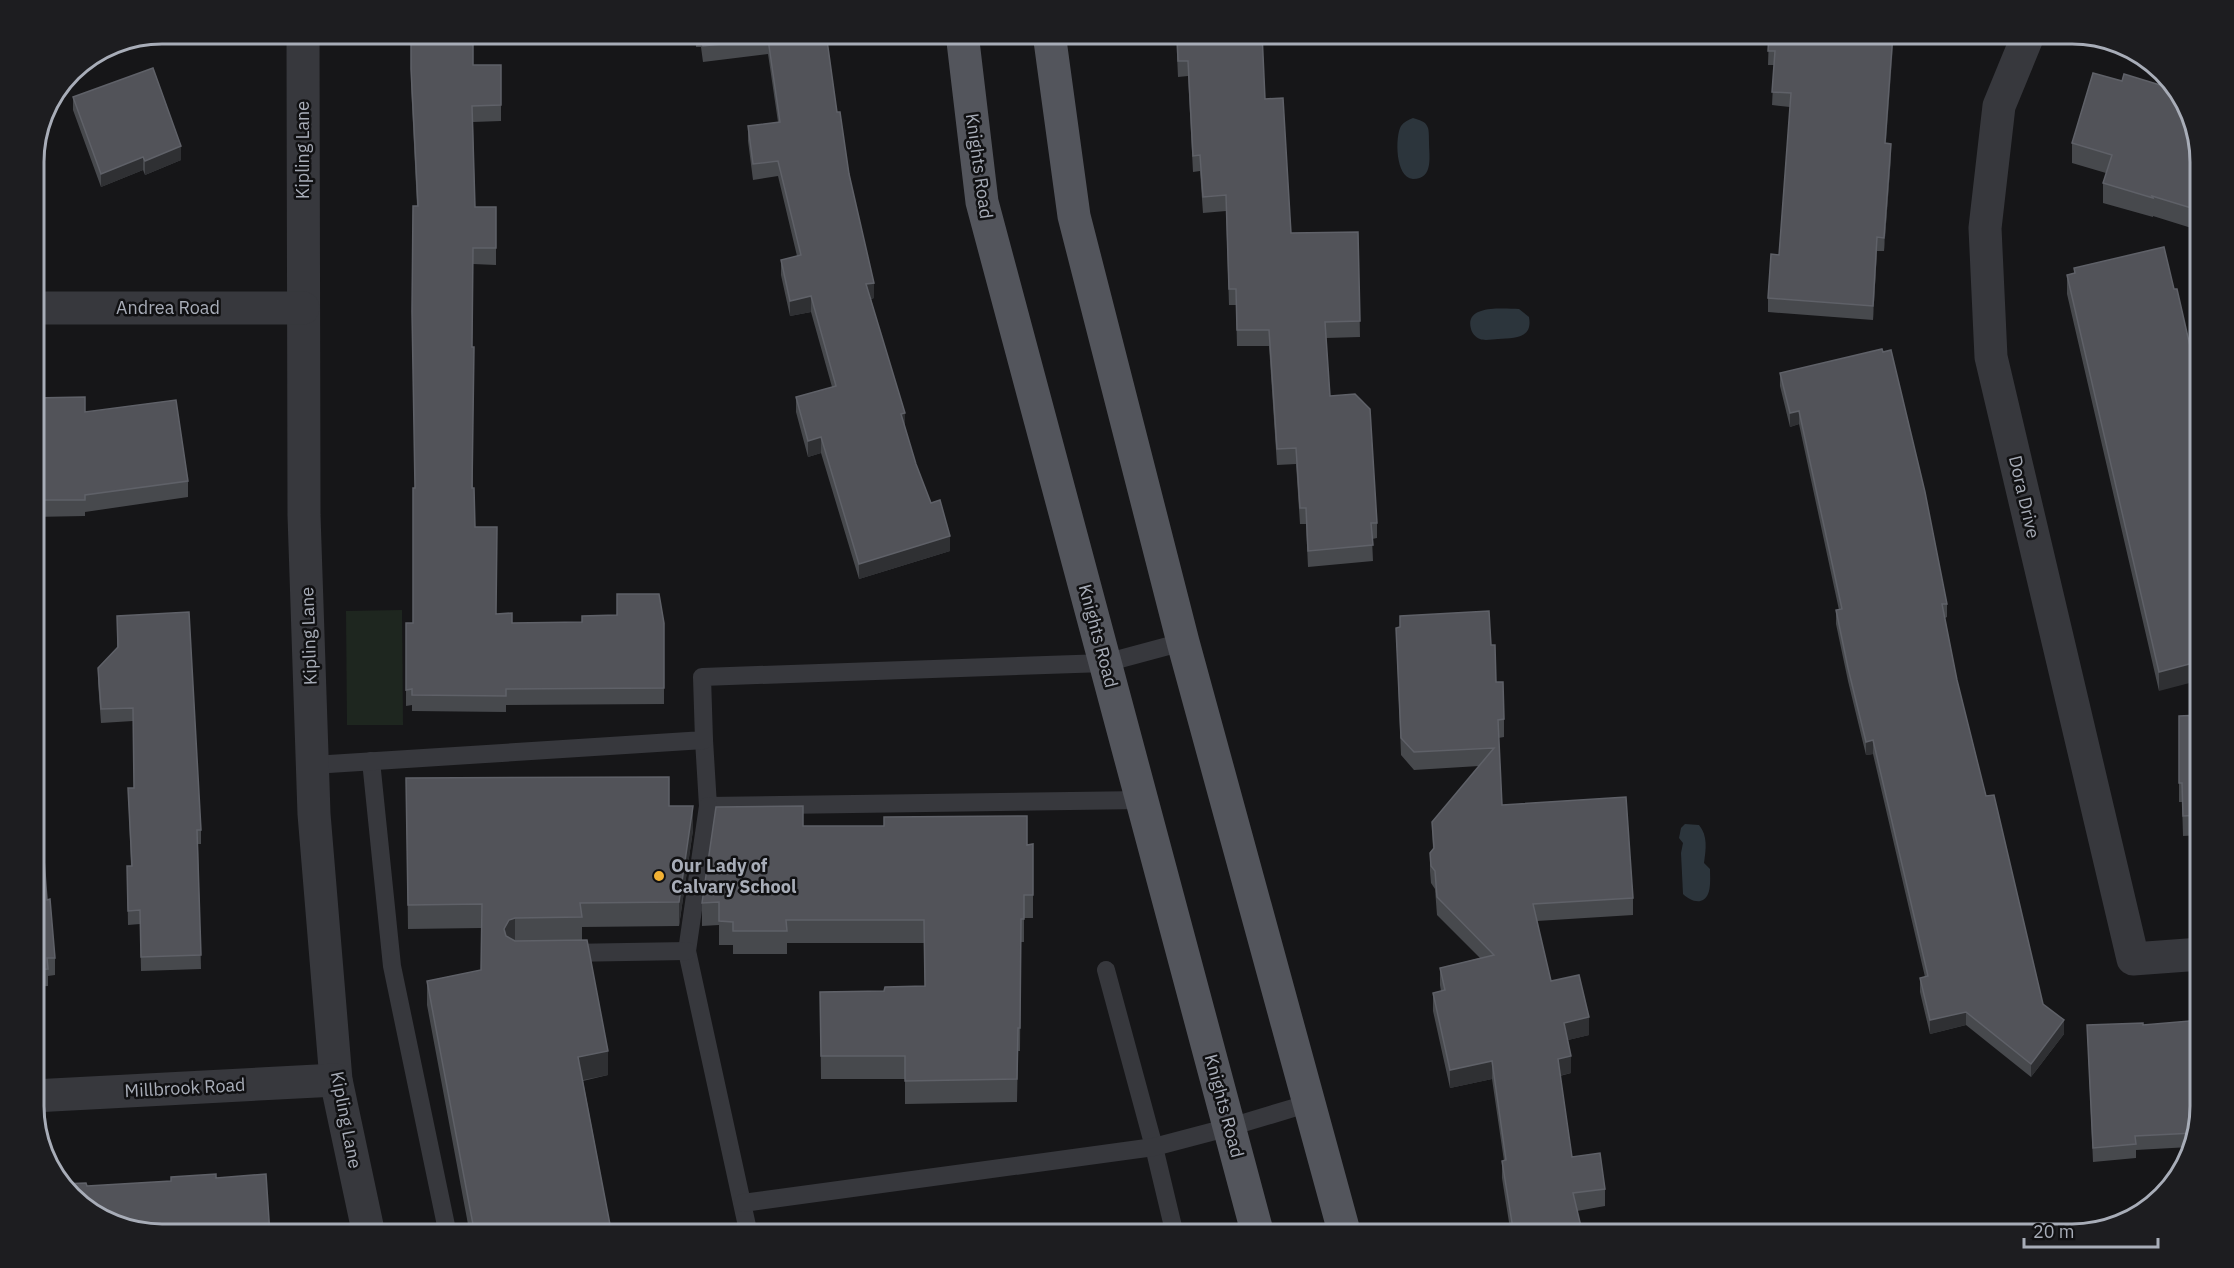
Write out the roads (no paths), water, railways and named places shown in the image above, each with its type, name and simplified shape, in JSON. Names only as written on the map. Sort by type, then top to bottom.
[{"type":"main road","name":"Knights Road","points":[[963,44],[982,202],[1255,1224]]},
{"type":"main road","points":[[1051,44],[1074,216],[1183,642],[1311,1103],[1342,1224]]},
{"type":"street","name":"Kipling Lane","points":[[303,44],[304,515],[314,814],[336,1080],[367,1224]]},
{"type":"street","name":"Dora Drive","points":[[2024,44],[1999,106],[1985,228],[1991,357],[2133,959],[2190,955]]},
{"type":"street","name":"Andrea Road","points":[[44,308],[303,308]]},
{"type":"street","name":"Millbrook Road","points":[[44,1095],[336,1080]]},
{"type":"lane","points":[[747,1224],[687,951],[708,806],[702,677],[1105,663],[1183,642]]},
{"type":"lane","points":[[313,765],[704,740]]},
{"type":"lane","points":[[371,761],[392,966],[446,1224]]},
{"type":"lane","points":[[708,806],[1143,800]]},
{"type":"lane","points":[[549,954],[687,951]]},
{"type":"lane","points":[[1106,970],[1172,1224]]},
{"type":"lane","points":[[743,1203],[1154,1147],[1311,1103]]},
{"type":"place","name":"Our Lady of Calvary School","points":[[659,876]]}]
